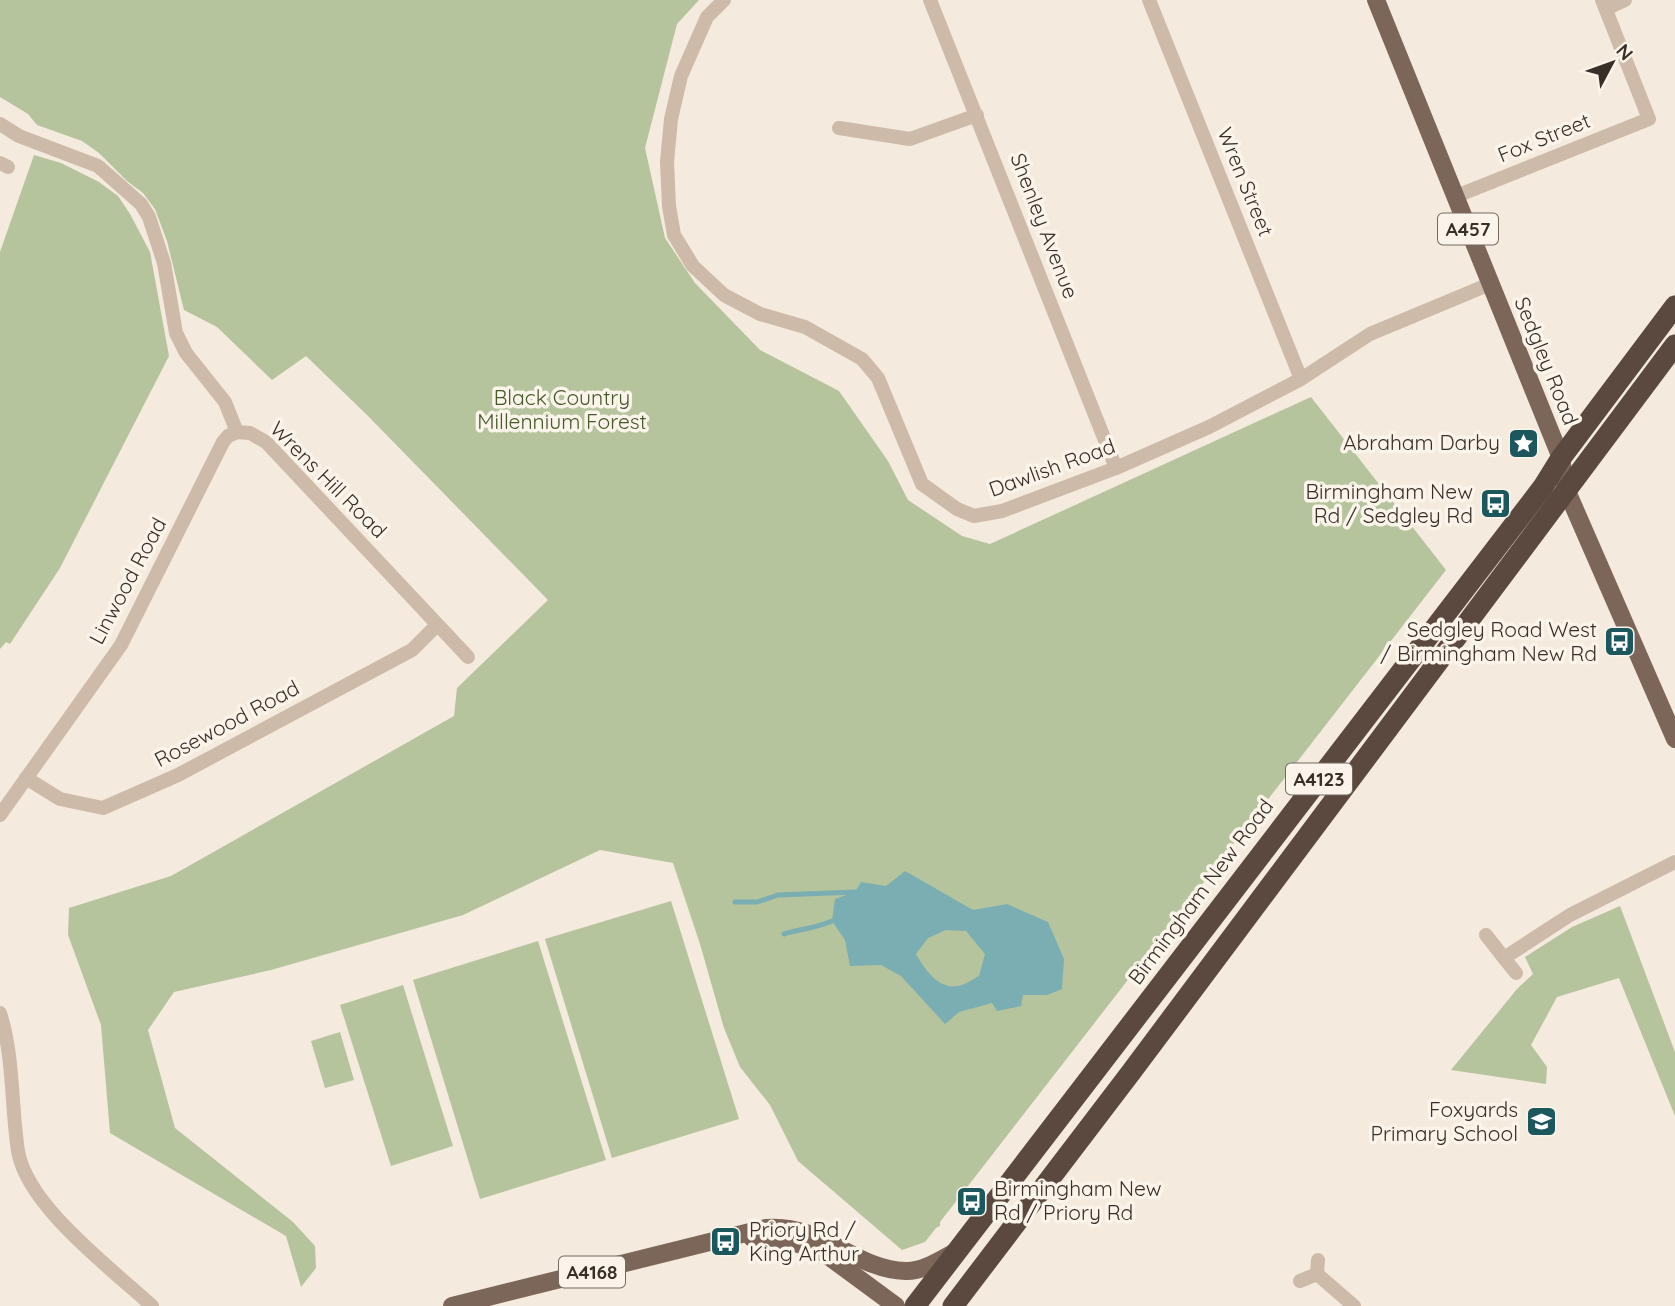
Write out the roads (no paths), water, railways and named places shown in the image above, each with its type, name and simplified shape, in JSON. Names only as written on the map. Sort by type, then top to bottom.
[{"type":"highway","name":"Birmingham New Road","points":[[915,1306],[1535,498],[1675,306]]},
{"type":"highway","name":"A4123","points":[[953,1306],[1675,345]]},
{"type":"main road","name":"Sedgley Road","points":[[1376,0],[1562,458],[1566,489],[1675,739]]},
{"type":"main road","name":"A4168","points":[[452,1306],[779,1227],[801,1230],[878,1266],[906,1271],[933,1264],[957,1251]]},
{"type":"main road","name":"A4168","points":[[731,1237],[790,1241],[824,1253],[896,1306]]},
{"type":"street","name":"Dawlish Road","points":[[724,0],[707,18],[681,76],[671,119],[667,162],[669,206],[674,235],[693,266],[724,295],[761,314],[805,327],[862,359],[878,378],[922,484],[957,509],[974,516],[1002,511],[1116,468],[1209,427],[1301,379],[1370,334],[1490,284]]},
{"type":"street","name":"Shenley Avenue","points":[[930,0],[1116,468]]},
{"type":"street","name":"Wren Street","points":[[1149,0],[1301,379]]},
{"type":"street","points":[[1604,5],[1625,0]]},
{"type":"street","name":"Fox Street","points":[[1454,197],[1648,119],[1604,5]]},
{"type":"street","points":[[839,128],[910,139],[977,115]]},
{"type":"street","name":"Wrens Hill Road","points":[[0,124],[19,136],[98,166],[141,204],[149,217],[164,264],[176,333],[186,353],[225,402],[237,432],[250,433],[266,442],[468,657]]},
{"type":"street","name":"Linwood Road","points":[[0,815],[121,645],[223,442],[237,432]]},
{"type":"street","name":"Rosewood Road","points":[[26,778],[60,799],[103,808],[178,775],[412,650],[437,625]]},
{"type":"street","points":[[1504,958],[1570,915],[1675,862]]},
{"type":"street","points":[[1486,935],[1516,973]]},
{"type":"street","points":[[0,1013],[7,1035],[18,1153],[28,1179],[61,1223],[152,1306]]},
{"type":"street","points":[[1300,1281],[1317,1267],[1354,1306]]},
{"type":"water","points":[[905,871],[973,910],[1007,904],[1048,922],[1064,959],[1062,989],[1047,995],[1023,995],[1021,1006],[997,1011],[992,1003],[959,1012],[945,1024],[901,976],[881,965],[850,966],[845,940],[832,921],[835,899],[855,892],[861,882],[886,886]],"holes":[[[946,930],[966,931],[985,954],[979,976],[961,985],[944,985],[932,977],[916,954],[928,938]]]},
{"type":"waterway","points":[[735,902],[757,902],[778,895],[856,892]]},
{"type":"waterway","points":[[784,934],[832,921]]},
{"type":"place","name":"Abraham Darby","points":[[1523,443]]},
{"type":"place","name":"Birmingham New Rd / Sedgley Rd","points":[[1496,504]]},
{"type":"place","name":"Sedgley Road West / Birmingham New Rd","points":[[1620,642]]},
{"type":"place","name":"Foxyards Primary School","points":[[1541,1122]]},
{"type":"place","name":"Birmingham New Rd / Priory Rd","points":[[971,1201]]},
{"type":"place","name":"Priory Rd / King Arthur","points":[[726,1242]]},
{"type":"park label","name":"Black Country Millennium Forest","points":[[562,410]]}]
